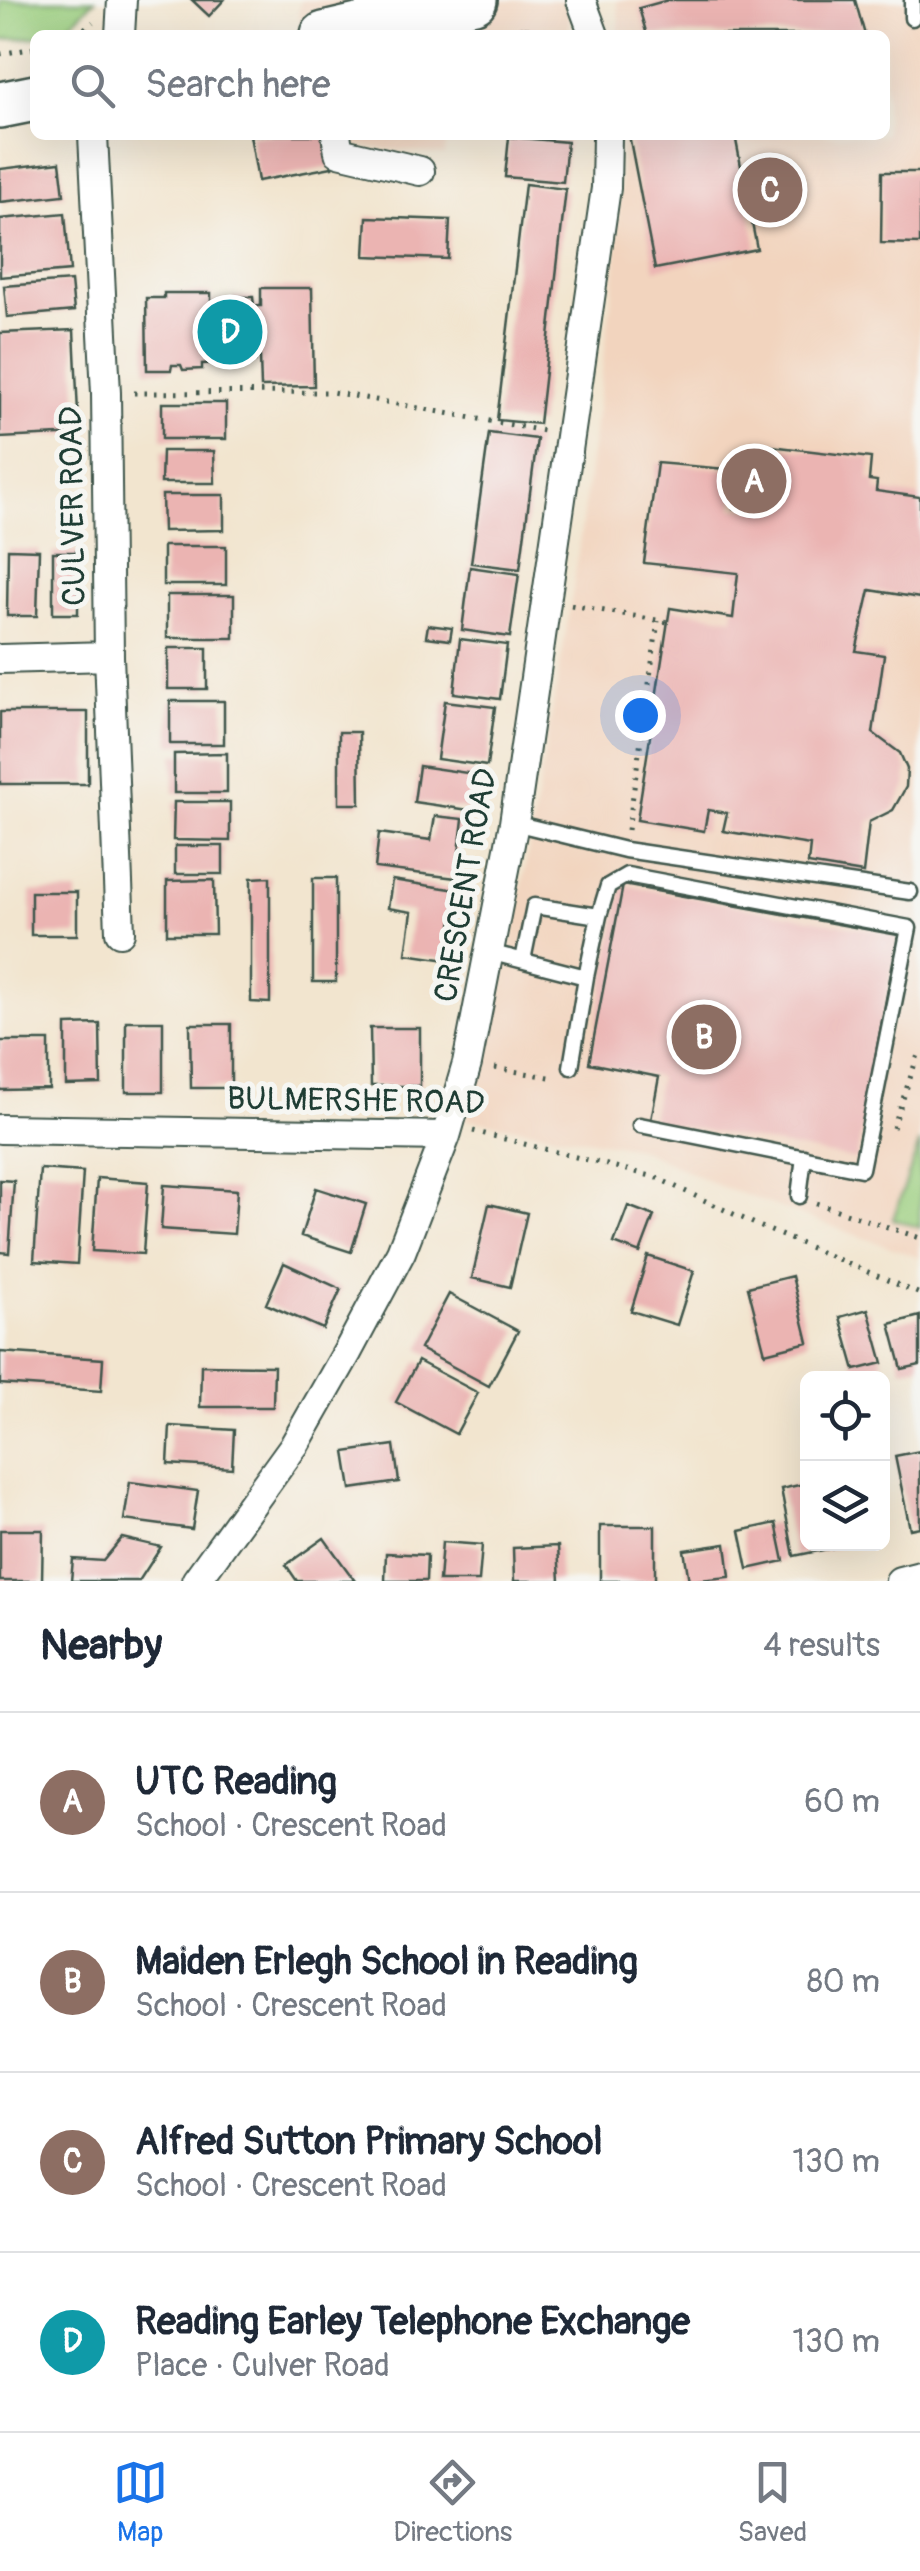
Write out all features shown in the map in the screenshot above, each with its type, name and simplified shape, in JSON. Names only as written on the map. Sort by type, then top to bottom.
[{"type":"main road","points":[[345,30],[465,1]]},
{"type":"main road","points":[[0,105],[30,99]]},
{"type":"street","points":[[120,30],[122,0]]},
{"type":"street","points":[[581,0],[592,30]]},
{"type":"street","name":"CULVER ROAD","points":[[93,140],[106,393],[109,656],[120,932]]},
{"type":"street","points":[[337,140],[339,152],[420,171]]},
{"type":"street","name":"CRESCENT ROAD","points":[[196,1581],[295,1444],[401,1252],[446,1136],[467,1064],[514,823],[548,601],[606,188],[607,140]]},
{"type":"street","points":[[0,659],[109,656]]},
{"type":"street","name":"BULMERSHE ROAD","points":[[0,1129],[446,1136]]},
{"type":"street","points":[[900,1581],[920,1576]]},
{"type":"lane","points":[[912,0],[912,18]]},
{"type":"lane","points":[[514,823],[625,850],[910,892]]},
{"type":"lane","points":[[571,1068],[599,916],[608,886],[627,875],[909,928],[861,1169],[640,1125]]},
{"type":"lane","points":[[523,960],[534,906],[599,916]]},
{"type":"lane","points":[[489,952],[586,977]]},
{"type":"lane","points":[[799,1196],[804,1157]]},
{"type":"path","points":[[0,54],[30,49]]},
{"type":"path","points":[[106,393],[332,392],[572,436]]},
{"type":"path","points":[[548,601],[668,622]]},
{"type":"path","points":[[625,850],[658,620]]},
{"type":"path","name":"BULMERSHE ROAD","points":[[446,1136],[475,1131],[656,1177],[759,1226],[920,1294]]},
{"type":"path","points":[[837,1210],[920,1238]]},
{"type":"shaded area","points":[[301,0],[568,0],[569,30],[303,30],[298,14]]},
{"type":"shaded area","points":[[617,0],[920,0],[920,1258],[717,1185],[638,1148],[467,1119],[510,955],[573,590],[616,266],[623,140],[890,140],[890,30],[620,30]]},
{"type":"shaded area","points":[[333,140],[447,140],[444,155]]},
{"type":"green space","points":[[0,0],[95,0],[64,30],[30,30],[30,37],[0,40]]},
{"type":"green space","points":[[920,1142],[920,1228],[893,1219]]},
{"type":"building","points":[[192,0],[224,0],[209,16]]},
{"type":"building","points":[[668,0],[855,0],[864,30],[646,30],[639,8]]},
{"type":"building","points":[[251,140],[327,140],[332,167],[258,181]]},
{"type":"building","points":[[509,140],[567,142],[563,182],[505,177]]},
{"type":"building","points":[[630,140],[736,140],[757,249],[655,269]]},
{"type":"building","points":[[60,162],[64,195],[0,202],[0,169]]},
{"type":"building","points":[[882,172],[920,172],[920,244],[881,243]]},
{"type":"building","points":[[525,184],[566,189],[539,424],[497,420]]},
{"type":"building","points":[[65,213],[70,271],[0,277],[0,219]]},
{"type":"building","points":[[367,217],[450,220],[448,259],[365,256]]},
{"type":"building","points":[[71,281],[74,311],[7,317],[4,286]]},
{"type":"building","points":[[261,288],[312,288],[314,386],[261,387],[260,357],[253,357],[255,361],[202,364],[202,369],[183,370],[181,365],[172,365],[171,370],[147,370],[146,298],[164,298],[164,293],[211,293],[211,303],[253,297],[254,306],[261,306]]},
{"type":"building","points":[[74,330],[79,434],[0,438],[0,333]]},
{"type":"building","points":[[162,403],[226,403],[226,439],[162,439]]},
{"type":"building","points":[[489,433],[537,439],[520,569],[471,563]]},
{"type":"building","points":[[771,446],[871,458],[869,480],[877,481],[876,491],[920,497],[920,598],[870,590],[856,651],[884,655],[873,733],[900,753],[907,769],[906,787],[893,810],[869,822],[863,873],[808,864],[810,845],[723,831],[727,813],[708,810],[704,831],[637,820],[670,608],[733,618],[738,573],[644,563],[657,463],[737,470],[733,508],[760,509]]},
{"type":"building","points":[[162,451],[214,451],[215,483],[161,483]]},
{"type":"building","points":[[162,495],[224,495],[224,530],[163,531]]},
{"type":"building","points":[[163,546],[226,546],[226,585],[163,585]]},
{"type":"building","points":[[8,549],[39,550],[37,616],[7,616]]},
{"type":"building","points":[[53,552],[78,552],[78,614],[53,614]]},
{"type":"building","points":[[470,567],[519,574],[510,637],[462,630]]},
{"type":"building","points":[[167,595],[234,595],[234,638],[167,638]]},
{"type":"building","points":[[428,625],[452,628],[450,640],[426,637]]},
{"type":"building","points":[[460,639],[507,645],[500,699],[454,693]]},
{"type":"building","points":[[168,648],[207,648],[207,689],[168,689]]},
{"type":"building","points":[[170,701],[224,701],[224,744],[170,744]]},
{"type":"building","points":[[445,701],[495,707],[487,766],[437,759]]},
{"type":"building","points":[[0,712],[88,712],[88,784],[0,784]]},
{"type":"building","points":[[339,732],[359,732],[360,804],[339,804]]},
{"type":"building","points":[[227,753],[227,793],[174,793],[174,754]]},
{"type":"building","points":[[419,766],[481,775],[476,811],[414,802]]},
{"type":"building","points":[[174,802],[230,802],[230,841],[173,840]]},
{"type":"building","points":[[435,816],[463,819],[456,878],[375,868],[379,833],[431,840]]},
{"type":"building","points":[[175,846],[223,846],[223,874],[175,874]]},
{"type":"building","points":[[270,877],[270,1003],[251,1002],[251,878]]},
{"type":"building","points":[[313,878],[336,878],[336,982],[313,982]]},
{"type":"building","points":[[214,880],[215,934],[167,934],[167,881]]},
{"type":"building","points":[[392,880],[457,890],[447,960],[406,954],[412,912],[388,908]]},
{"type":"building","points":[[623,885],[898,935],[856,1160],[651,1120],[659,1077],[589,1063]]},
{"type":"building","points":[[31,892],[77,892],[77,935],[31,935]]},
{"type":"building","points":[[126,1021],[163,1021],[163,1092],[126,1092]]},
{"type":"building","points":[[100,1024],[101,1084],[66,1085],[66,1025]]},
{"type":"building","points":[[190,1024],[231,1024],[231,1088],[191,1088]]},
{"type":"building","points":[[370,1028],[420,1028],[420,1086],[371,1086]]},
{"type":"building","points":[[0,1041],[49,1041],[49,1089],[0,1090]]},
{"type":"building","points":[[40,1169],[83,1172],[77,1264],[34,1261]]},
{"type":"building","points":[[97,1178],[148,1182],[143,1254],[92,1251]]},
{"type":"building","points":[[0,1180],[14,1181],[9,1253],[0,1252]]},
{"type":"building","points":[[164,1185],[237,1190],[234,1234],[161,1229]]},
{"type":"building","points":[[316,1188],[366,1204],[351,1252],[301,1236]]},
{"type":"building","points":[[489,1204],[527,1213],[510,1287],[472,1278]]},
{"type":"building","points":[[628,1206],[654,1216],[640,1253],[614,1243]]},
{"type":"building","points":[[648,1256],[694,1271],[677,1325],[631,1311]]},
{"type":"building","points":[[284,1263],[341,1289],[323,1329],[266,1304]]},
{"type":"building","points":[[792,1276],[808,1342],[765,1353],[748,1287]]},
{"type":"building","points":[[449,1294],[518,1331],[489,1386],[420,1349]]},
{"type":"building","points":[[868,1309],[883,1363],[855,1370],[840,1317]]},
{"type":"building","points":[[920,1316],[920,1365],[902,1369],[890,1324]]},
{"type":"building","points":[[0,1352],[103,1359],[101,1391],[0,1384]]},
{"type":"building","points":[[418,1361],[478,1393],[456,1434],[396,1402]]},
{"type":"building","points":[[201,1365],[274,1366],[273,1407],[200,1407]]},
{"type":"building","points":[[170,1426],[234,1430],[232,1468],[168,1464]]},
{"type":"building","points":[[394,1445],[399,1482],[351,1489],[345,1452]]},
{"type":"building","points":[[920,1451],[920,1527],[910,1529],[895,1456]]},
{"type":"building","points":[[130,1482],[198,1491],[192,1529],[124,1520]]},
{"type":"building","points":[[800,1485],[800,1551],[818,1551],[794,1556],[781,1489]]},
{"type":"building","points":[[776,1523],[784,1561],[748,1569],[740,1531]]},
{"type":"building","points":[[600,1526],[655,1526],[655,1581],[600,1581]]},
{"type":"building","points":[[0,1530],[43,1530],[42,1581],[0,1581]]},
{"type":"building","points":[[122,1538],[161,1547],[139,1581],[71,1581],[73,1559],[103,1561]]},
{"type":"building","points":[[324,1538],[355,1581],[297,1581],[286,1565]]},
{"type":"building","points":[[442,1542],[482,1545],[479,1581],[439,1581]]},
{"type":"building","points":[[726,1544],[730,1577],[689,1581],[684,1550]]},
{"type":"building","points":[[558,1546],[560,1581],[514,1581],[513,1548]]},
{"type":"building","points":[[386,1553],[427,1555],[426,1581],[385,1581]]},
{"type":"place","name":"Alfred Sutton Primary School","points":[[770,190]]},
{"type":"place","name":"Reading Earley Telephone Exchange","points":[[230,332]]},
{"type":"place","name":"UTC Reading","points":[[754,481]]},
{"type":"place","name":"Maiden Erlegh School in Reading","points":[[704,1037]]}]
